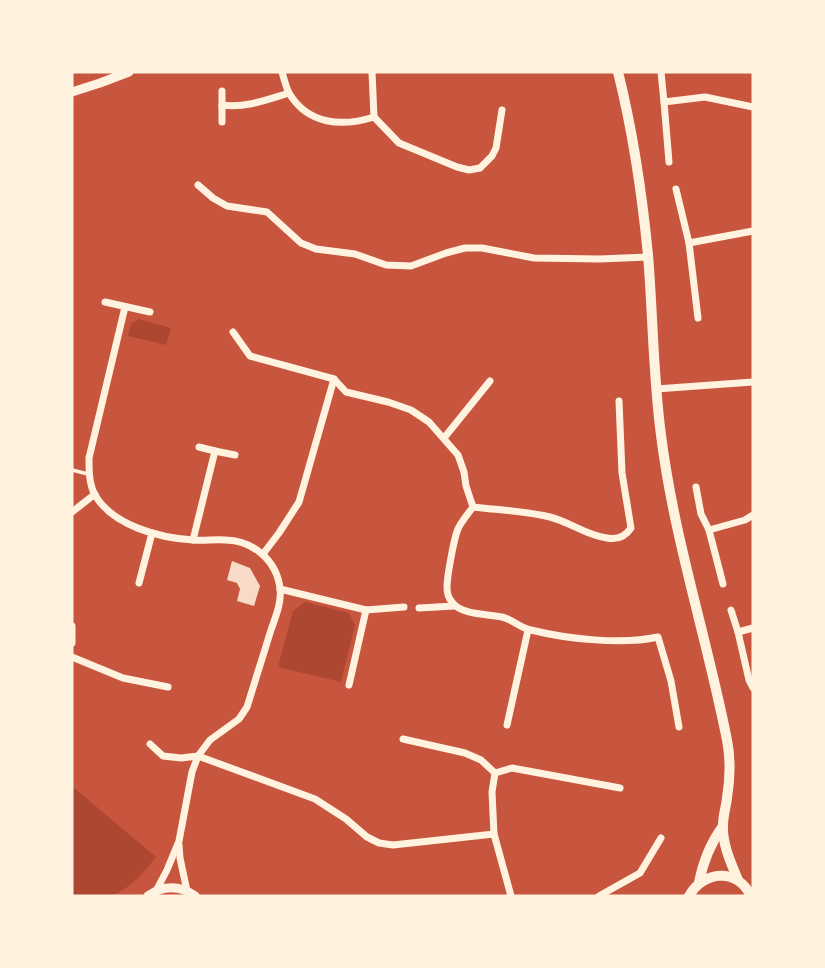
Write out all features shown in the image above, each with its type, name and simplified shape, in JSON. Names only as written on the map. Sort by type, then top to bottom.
[{"type":"main road","points":[[618,72],[632,132],[640,186],[648,257],[656,389],[667,480],[728,746],[730,771],[723,826],[727,851],[738,880]]},
{"type":"main road","points":[[699,883],[701,868],[712,841],[723,826]]},
{"type":"main road","points":[[689,896],[699,883],[718,875],[738,880],[751,896]]},
{"type":"street","points":[[72,92],[129,72]]},
{"type":"street","points":[[282,72],[289,93],[302,108],[317,118],[336,123],[358,122],[374,117]]},
{"type":"street","points":[[372,72],[374,117],[399,143],[457,167],[469,170],[481,167],[492,156],[496,148],[502,110]]},
{"type":"street","points":[[661,72],[669,162]]},
{"type":"street","points":[[222,91],[222,122]]},
{"type":"street","points":[[222,105],[256,104],[289,93]]},
{"type":"street","points":[[664,102],[705,97],[753,107]]},
{"type":"street","points":[[198,185],[227,206],[267,212],[301,243],[316,249],[355,254],[386,265],[411,266],[465,248],[482,248],[534,258],[648,257]]},
{"type":"street","points":[[676,189],[689,243],[698,318]]},
{"type":"street","points":[[689,243],[753,231]]},
{"type":"street","points":[[105,302],[150,313]]},
{"type":"street","points":[[125,307],[89,458],[88,474],[95,494],[108,512],[123,522],[152,533],[193,540],[244,542],[263,554],[272,565],[280,589],[276,613],[247,707],[239,719],[210,740],[198,757],[192,772],[179,841],[152,894]]},
{"type":"street","points":[[233,332],[250,356],[334,379],[346,393],[411,410],[429,422],[458,455],[473,507]]},
{"type":"street","points":[[263,554],[299,502],[334,379]]},
{"type":"street","points":[[444,438],[490,381]]},
{"type":"street","points":[[656,389],[753,382]]},
{"type":"street","points":[[473,507],[545,516],[606,538],[619,538],[627,533],[631,528],[622,473],[619,401]]},
{"type":"street","points":[[199,447],[235,455]]},
{"type":"street","points":[[193,540],[215,451]]},
{"type":"street","points":[[696,487],[701,514],[709,530],[723,584]]},
{"type":"street","points":[[72,512],[95,494]]},
{"type":"street","points":[[454,606],[448,597],[447,587],[455,540],[458,529],[473,507]]},
{"type":"street","points":[[709,530],[745,520],[753,515]]},
{"type":"street","points":[[139,583],[152,533]]},
{"type":"street","points":[[280,589],[366,610],[404,607]]},
{"type":"street","points":[[419,608],[454,606],[466,611],[506,618],[528,630],[589,639],[658,638],[671,681],[679,727]]},
{"type":"street","points":[[349,685],[366,610]]},
{"type":"street","points":[[731,610],[753,688]]},
{"type":"street","points":[[72,626],[72,643]]},
{"type":"street","points":[[738,632],[753,628]]},
{"type":"street","points":[[507,725],[528,630]]},
{"type":"street","points":[[72,657],[123,678],[168,687]]},
{"type":"street","points":[[403,739],[465,753],[481,760],[495,773]]},
{"type":"street","points":[[150,744],[163,756],[198,757],[315,799],[346,819],[366,837],[380,843],[393,845],[494,834]]},
{"type":"street","points":[[495,773],[512,768],[620,788]]},
{"type":"street","points":[[495,773],[492,792],[494,834],[510,896]]},
{"type":"street","points":[[599,896],[640,873],[661,838]]},
{"type":"street","points":[[179,841],[180,859],[191,893]]},
{"type":"street","points":[[152,894],[166,888],[177,888],[191,893]]},
{"type":"lane","points":[[72,470],[88,474]]},
{"type":"shaded area","points":[[139,319],[171,328],[166,345],[128,336],[131,323]]},
{"type":"shaded area","points":[[305,602],[349,613],[355,625],[341,682],[278,667],[293,611]]},
{"type":"shaded area","points":[[72,786],[156,857],[131,884],[113,895],[72,896]]},
{"type":"building","points":[[232,561],[250,568],[260,586],[254,606],[237,601],[240,589],[237,583],[227,580]]}]
